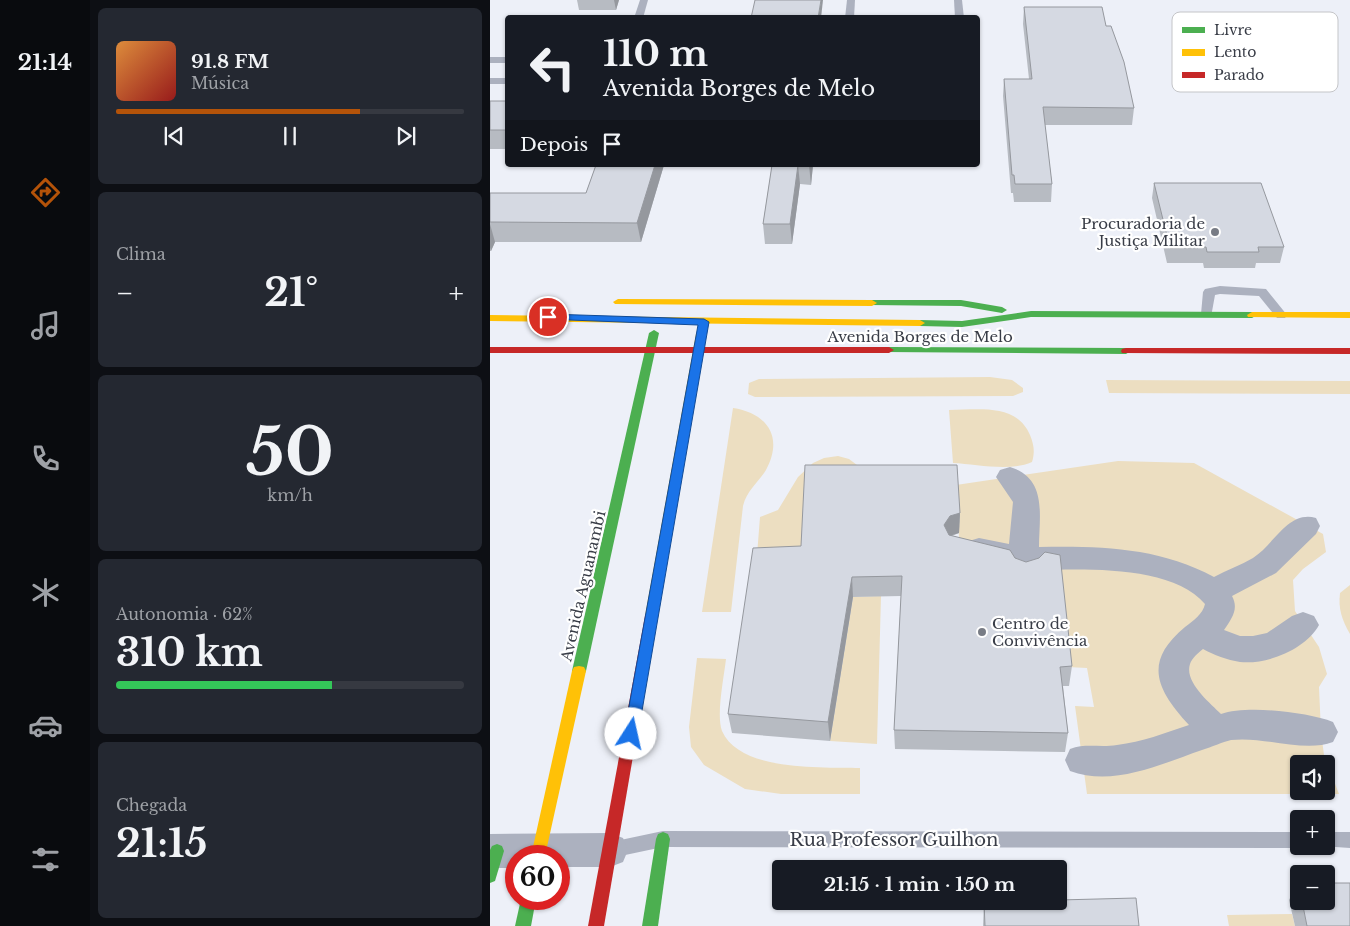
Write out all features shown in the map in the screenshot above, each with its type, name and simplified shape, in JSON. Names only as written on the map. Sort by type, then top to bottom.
[{"type":"main road","name":"Avenida Borges de Melo","points":[[607,302],[961,303],[1031,314]]},
{"type":"main road","name":"Avenida Borges de Melo","points":[[490,318],[548,317],[656,322],[962,324],[1031,314],[1350,315]]},
{"type":"main road","name":"Avenida Aguanambi","points":[[540,845],[656,322]]},
{"type":"main road","points":[[596,926],[704,322]]},
{"type":"main road","name":"Avenida Borges de Melo","points":[[490,350],[1350,352]]},
{"type":"main road","points":[[650,926],[663,839]]},
{"type":"main road","points":[[522,926],[526,910]]},
{"type":"street","points":[[1010,478],[1022,491],[1027,502],[1025,563]]},
{"type":"street","points":[[1214,592],[1266,564],[1306,526]]},
{"type":"street","points":[[960,546],[1025,563],[1116,558],[1146,563],[1173,570],[1214,592],[1220,599],[1220,610],[1214,621],[1176,653],[1173,669],[1188,702],[1215,730]]},
{"type":"street","points":[[1202,632],[1218,644],[1238,650],[1258,648],[1277,641],[1302,625]]},
{"type":"street","points":[[1082,760],[1113,761],[1139,757],[1229,726],[1254,724],[1321,732]]},
{"type":"street","name":"Rua Professor Guilhon","points":[[570,852],[610,850]]},
{"type":"street","name":"Rua Professor Guilhon","points":[[492,859],[505,857]]},
{"type":"lane","points":[[639,15],[644,0]]},
{"type":"lane","points":[[849,15],[851,0]]},
{"type":"lane","points":[[958,0],[960,15]]},
{"type":"lane","points":[[490,60],[505,60]]},
{"type":"lane","points":[[490,81],[505,81]]},
{"type":"lane","points":[[1208,314],[1209,292],[1220,290],[1262,292],[1280,314]]},
{"type":"lane","name":"Rua Professor Guilhon","points":[[610,850],[663,839],[1290,840]]},
{"type":"lane","points":[[1335,840],[1350,840]]},
{"type":"shaded area","points":[[990,377],[1012,380],[1023,388],[1023,392],[1013,396],[755,397],[748,394],[749,383],[759,379]]},
{"type":"shaded area","points":[[1106,380],[1350,381],[1350,394],[1109,393]]},
{"type":"shaded area","points":[[733,408],[755,415],[763,421],[769,428],[773,447],[766,470],[750,491],[743,506],[731,612],[702,612]]},
{"type":"shaded area","points":[[949,410],[996,410],[1016,418],[1024,425],[1030,435],[1034,452],[1032,462],[1014,467],[953,463]]},
{"type":"shaded area","points":[[838,456],[849,459],[865,471],[804,566],[756,568],[760,517],[778,510],[798,477],[813,463],[824,458]]},
{"type":"shaded area","points":[[1118,461],[1194,463],[1323,534],[1326,552],[1303,569],[1293,580],[1295,611],[1319,647],[1327,674],[1319,687],[1324,755],[1290,755],[1290,794],[1087,794],[1075,706],[1094,707],[1087,668],[1067,667],[960,555],[956,485]]},
{"type":"shaded area","points":[[1350,585],[1350,634],[1341,614],[1340,593]]},
{"type":"shaded area","points":[[881,596],[877,744],[830,741],[853,597]]},
{"type":"shaded area","points":[[697,658],[726,659],[720,706],[720,724],[722,731],[732,744],[746,754],[784,764],[805,767],[860,768],[860,794],[781,794],[745,789],[704,765],[691,747],[689,727]]},
{"type":"shaded area","points":[[1335,784],[1339,794],[1335,794]]},
{"type":"shaded area","points":[[1292,914],[1295,926],[1229,926],[1227,915]]},
{"type":"building","points":[[755,0],[821,0],[818,15],[752,15]]},
{"type":"building","points":[[1024,7],[1102,7],[1106,26],[1111,26],[1124,62],[1134,108],[1043,107],[1052,184],[1015,184],[1014,175],[1012,175],[1004,79],[1032,79]]},
{"type":"building","points":[[490,101],[505,101],[505,130],[490,130]]},
{"type":"building","points":[[595,167],[654,167],[637,223],[490,222],[490,193],[586,193]]},
{"type":"building","points":[[772,167],[798,167],[790,224],[763,224]]},
{"type":"building","name":"Procuradoria de Justiça Militar","points":[[1154,183],[1261,183],[1284,247],[1258,247],[1259,252],[1207,252],[1206,247],[1170,248]]},
{"type":"building","name":"Centro de Convivência","points":[[805,465],[957,465],[960,513],[950,516],[944,525],[949,535],[1010,550],[1015,558],[1026,562],[1039,558],[1045,552],[1060,555],[1072,666],[1060,667],[1068,733],[894,730],[902,576],[852,577],[828,722],[728,714],[753,548],[801,546]]},
{"type":"building","points":[[1335,883],[1350,883],[1350,926],[1307,926],[1304,910],[1335,910]]},
{"type":"building","points":[[1136,898],[1139,926],[985,926],[984,910],[1067,910],[1067,900]]},
{"type":"traffic: fast","points":[[872,303],[961,303],[1002,310]]},
{"type":"traffic: fast","points":[[920,323],[962,324],[1031,314],[1252,315]]},
{"type":"traffic: fast","points":[[579,671],[654,333]]},
{"type":"traffic: fast","points":[[889,350],[1126,351]]},
{"type":"traffic: fast","points":[[650,926],[663,839]]},
{"type":"traffic: fast","points":[[490,876],[497,851]]},
{"type":"traffic: fast","points":[[523,926],[526,910]]},
{"type":"traffic: slow","points":[[618,302],[872,303]]},
{"type":"traffic: slow","points":[[1252,315],[1350,315]]},
{"type":"traffic: slow","points":[[490,318],[920,323]]},
{"type":"traffic: slow","points":[[651,616],[701,334]]},
{"type":"traffic: slow","points":[[540,845],[579,671]]},
{"type":"traffic: jam","points":[[490,350],[889,350]]},
{"type":"traffic: jam","points":[[1126,351],[1350,351]]},
{"type":"traffic: jam","points":[[596,926],[651,616]]},
{"type":"place","name":"Procuradoria de Justiça Militar","points":[[1215,232]]},
{"type":"place","name":"Centro de Convivência","points":[[982,632]]},
{"type":"route","points":[[548,317],[656,322],[704,322],[631,734]]}]
